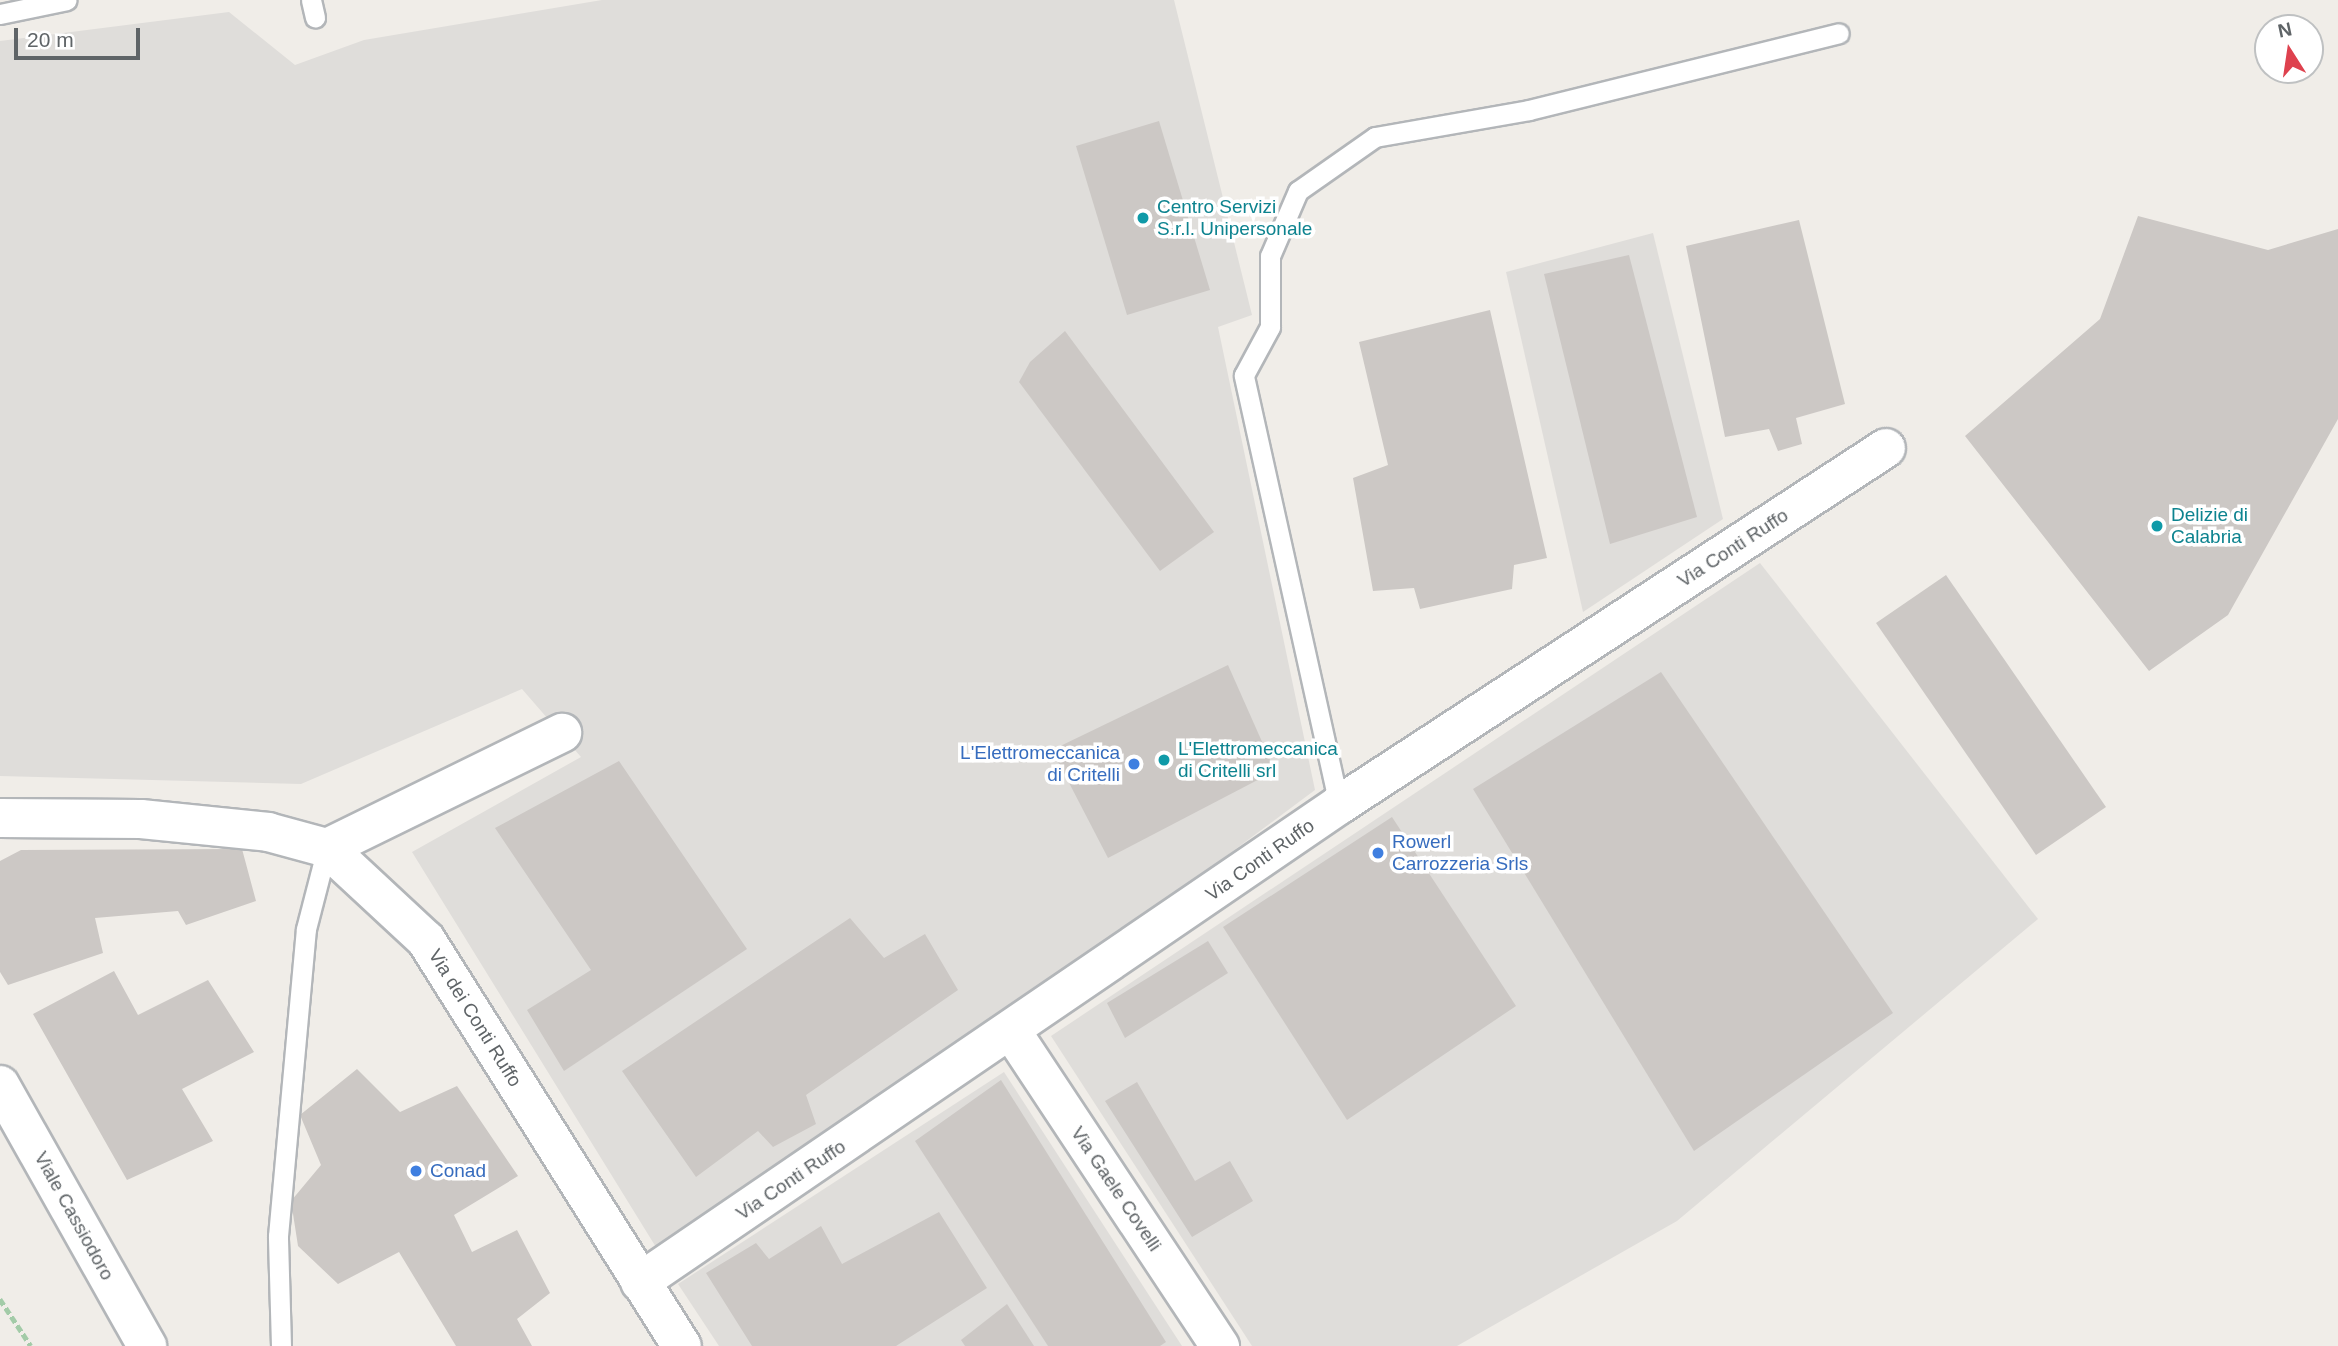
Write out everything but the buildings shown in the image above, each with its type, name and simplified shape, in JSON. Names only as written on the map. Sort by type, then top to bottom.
[{"type":"street","name":"Via Conti Ruffo","points":[[640,1282],[1012,1032],[1339,805],[1886,448]]},
{"type":"street","points":[[327,848],[562,733]]},
{"type":"street","name":"Via dei Conti Ruffo","points":[[0,818],[141,819],[268,832],[327,848],[426,940],[682,1346]]},
{"type":"street","name":"Via Gaele Covelli","points":[[1012,1032],[1220,1346]]},
{"type":"street","name":"Viale Cassiodoro","points":[[0,1085],[147,1346]]},
{"type":"lane","points":[[0,14],[67,0]]},
{"type":"lane","points":[[1339,805],[1244,375],[1270,327],[1270,256],[1298,191],[1375,137],[1529,110],[1839,33]]},
{"type":"lane","points":[[281,1346],[278,1236],[306,929],[327,848]]},
{"type":"path","points":[[0,1299],[32,1346]]},
{"type":"shaded area","points":[[602,0],[1174,0],[1252,315],[1218,327],[1315,790],[1120,935],[659,1252],[412,852],[581,757],[522,689],[301,784],[0,776],[0,41],[229,12],[295,65],[364,40]]},
{"type":"shaded area","points":[[1653,233],[1723,519],[1583,612],[1506,272]]},
{"type":"shaded area","points":[[1760,563],[2038,919],[1677,1221],[1457,1346],[1252,1346],[1051,1036]]},
{"type":"shaded area","points":[[1004,1072],[1182,1346],[719,1346],[678,1284]]},
{"type":"place","name":"Centro Servizi S.r.l. Unipersonale","points":[[1143,218]]},
{"type":"place","name":"Delizie di Calabria","points":[[2157,526]]},
{"type":"place","name":"L'Elettromeccanica di Critelli srl","points":[[1164,760]]},
{"type":"place","name":"L'Elettromeccanica di Critelli","points":[[1134,764]]},
{"type":"place","name":"Rowerl Carrozzeria Srls","points":[[1378,853]]},
{"type":"place","name":"Conad","points":[[416,1171]]}]
